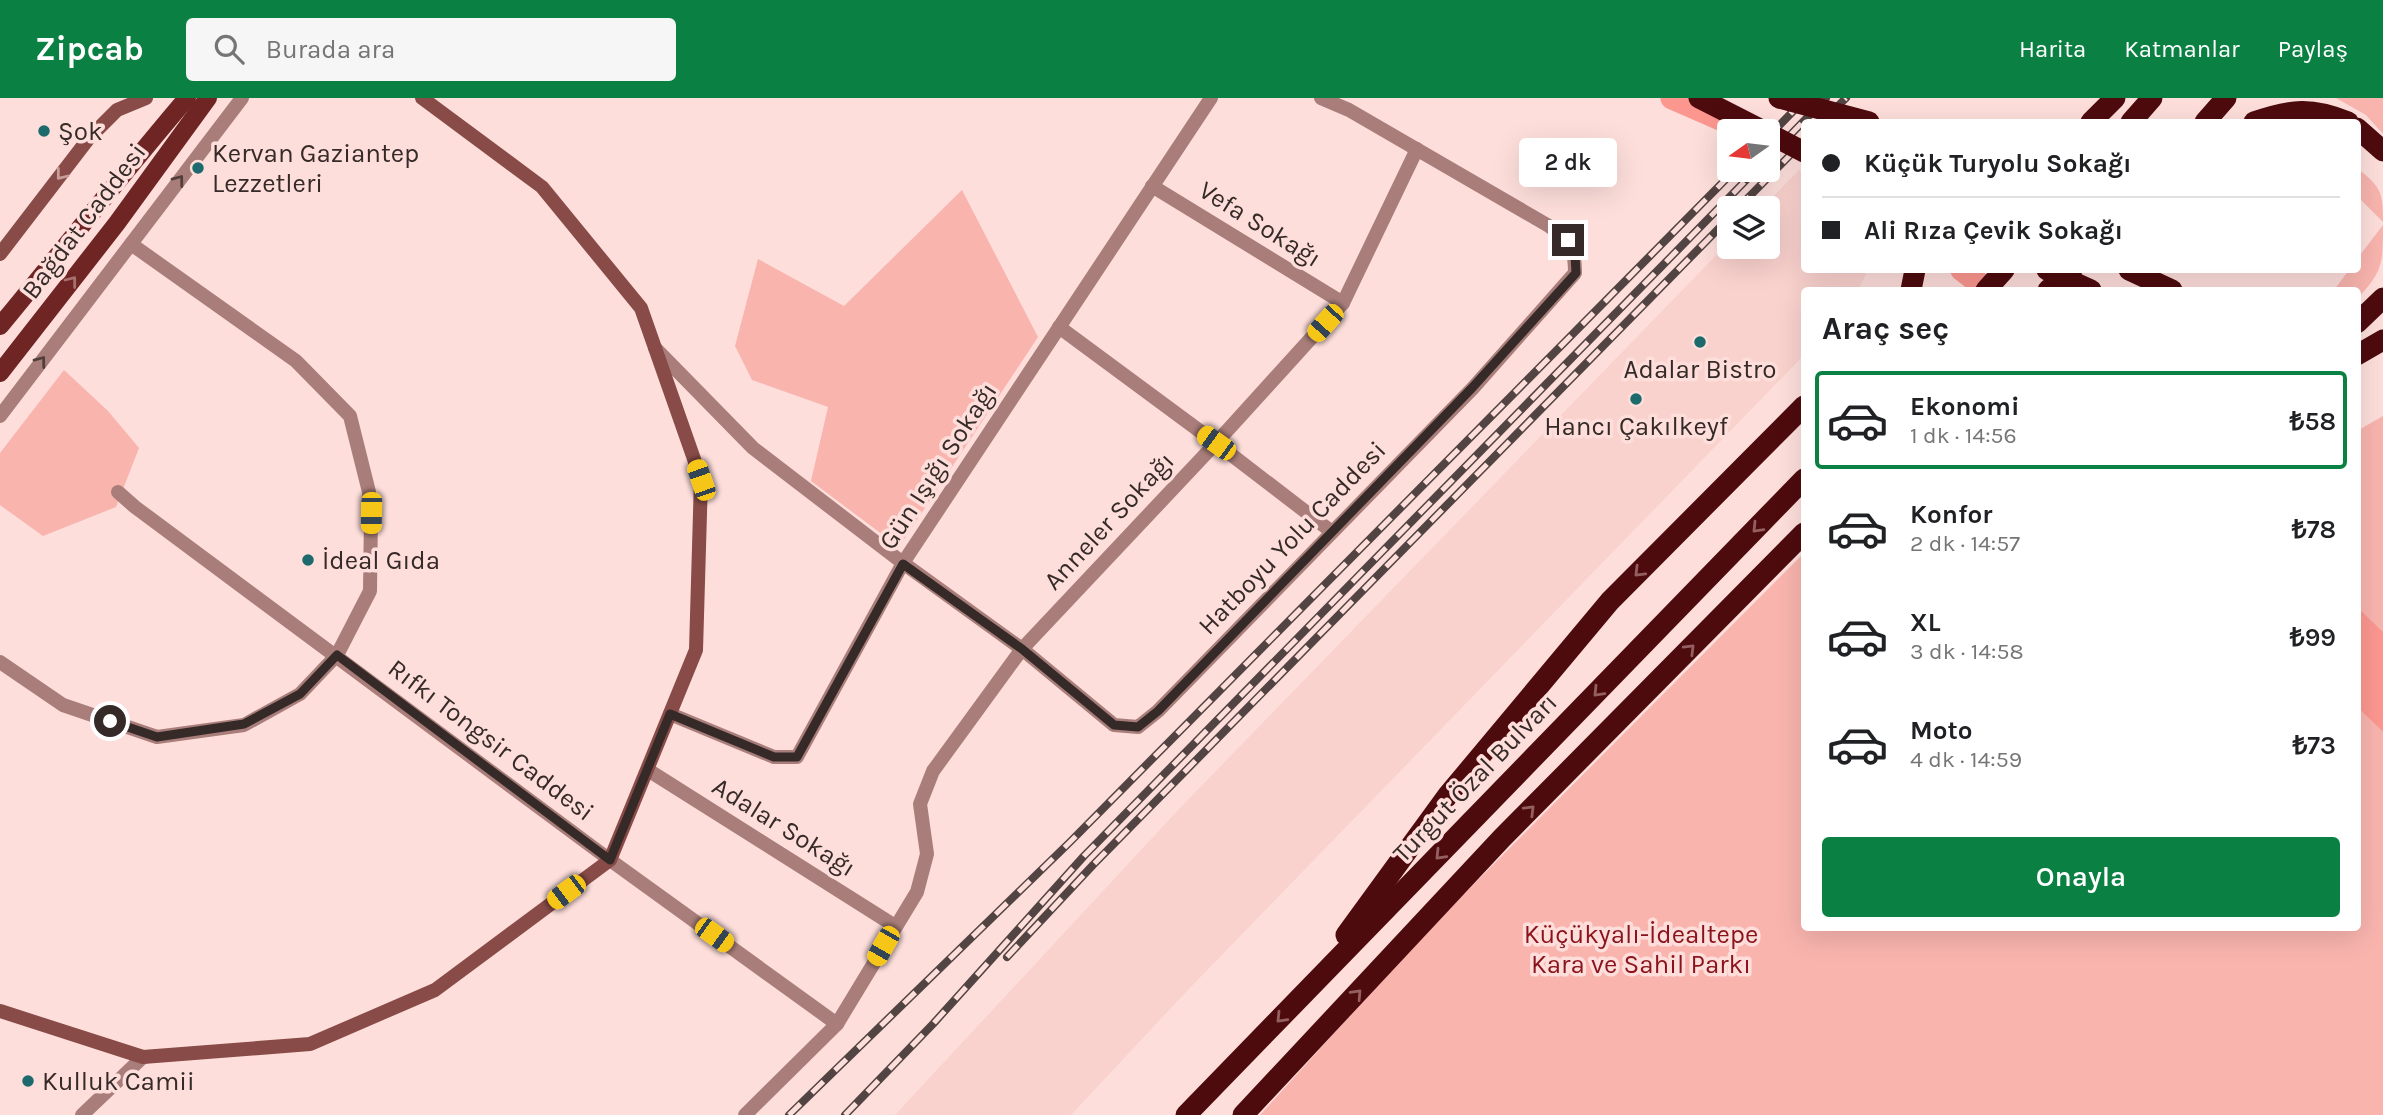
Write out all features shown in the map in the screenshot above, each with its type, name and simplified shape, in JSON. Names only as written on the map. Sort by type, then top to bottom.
[{"type":"highway","points":[[1699,98],[1740,119]]},
{"type":"highway","points":[[1768,98],[1815,119]]},
{"type":"highway","points":[[1779,98],[1858,119]]},
{"type":"highway","points":[[2094,119],[2115,98]]},
{"type":"highway","points":[[2134,119],[2152,98]]},
{"type":"highway","points":[[2208,119],[2226,98]]},
{"type":"highway","points":[[2265,119],[2294,111],[2323,112],[2340,119]]},
{"type":"highway","points":[[2361,132],[2383,151]]},
{"type":"highway","points":[[1780,139],[1801,150]]},
{"type":"highway","points":[[1989,287],[2001,273]]},
{"type":"highway","points":[[2054,273],[2084,287]]},
{"type":"highway","points":[[2052,287],[2068,273]]},
{"type":"highway","points":[[2135,273],[2166,287]]},
{"type":"highway","points":[[2361,319],[2383,298]]},
{"type":"highway","points":[[2361,353],[2383,340]]},
{"type":"highway","points":[[1301,998],[1448,795],[1610,601],[1801,409]]},
{"type":"highway","name":"Turgut Özal Bulvarı","points":[[1186,1115],[1801,483]]},
{"type":"highway","points":[[1243,1115],[1502,838],[1801,536]]},
{"type":"main road","name":"Bağdat Caddesi","points":[[0,326],[187,98]]},
{"type":"main road","name":"Bağdat Caddesi","points":[[0,373],[117,223],[208,98]]},
{"type":"street","points":[[0,254],[89,138],[117,110],[146,98]]},
{"type":"street","points":[[0,416],[242,98]]},
{"type":"street","points":[[0,1011],[143,1057],[310,1044],[435,990],[610,860],[696,650],[701,480],[641,308],[542,187],[422,98]]},
{"type":"street","name":"Gün Işığı Sokağı","points":[[670,714],[774,757],[797,757],[903,564],[1211,98]]},
{"type":"street","points":[[1321,98],[1353,104],[1417,149]]},
{"type":"street","name":"Hatboyu Yolu Caddesi","points":[[655,348],[753,447],[903,564],[1022,649],[1114,725],[1138,727],[1158,711],[1472,388],[1576,273],[1575,255],[1568,240],[1549,226],[1417,149]]},
{"type":"street","name":"Anneler Sokağı","points":[[837,1024],[917,891],[927,854],[920,803],[933,771],[1022,649],[1216,443],[1343,303],[1417,149]]},
{"type":"street","name":"Vefa Sokağı","points":[[1152,186],[1343,303]]},
{"type":"street","points":[[0,662],[63,705],[157,737],[244,724],[300,694],[337,655],[370,591],[369,492],[350,416],[296,361],[131,244]]},
{"type":"street","points":[[1059,327],[1332,532]]},
{"type":"street","name":"Rıfkı Tongsir Caddesi","points":[[118,492],[610,860],[837,1024]]},
{"type":"street","name":"Adalar Sokağı","points":[[648,770],[895,926]]},
{"type":"street","points":[[745,1115],[837,1024]]},
{"type":"street","points":[[82,1115],[143,1057]]},
{"type":"shaded area","points":[[1799,170],[1801,172],[1801,273],[1866,273],[1860,287],[1801,287],[1801,358],[1184,994],[1071,1115],[895,1115],[1180,808],[1717,254],[1717,259],[1780,259],[1780,196],[1774,196]]},
{"type":"shaded area","points":[[2361,611],[2383,632],[2383,732],[2361,711]]},
{"type":"green space","points":[[2336,98],[2383,98],[2383,134],[2366,115]]},
{"type":"green space","points":[[2361,171],[2379,191],[2383,222],[2361,200]]},
{"type":"green space","points":[[962,190],[1038,337],[899,547],[811,481],[828,407],[752,380],[735,346],[758,259],[844,306]]},
{"type":"green space","points":[[2383,225],[2382,258],[2372,281],[2361,294],[2361,287],[2336,287],[2347,273],[2361,273],[2361,254]]},
{"type":"green space","points":[[64,370],[108,411],[139,448],[116,507],[43,536],[0,505],[0,453]]},
{"type":"green space","points":[[2383,416],[2383,634],[2361,613],[2361,429]]},
{"type":"green space","name":"Küçükyalı-İdealtepe Kara ve Sahil Parkı","points":[[1801,556],[1801,931],[2361,931],[2361,711],[2383,732],[2383,1115],[1260,1115],[1424,934]]},
{"type":"waterway","points":[[1672,98],[1720,119]]},
{"type":"waterway","points":[[1966,273],[1984,287]]},
{"type":"railway","points":[[1780,125],[1806,98]]},
{"type":"railway","points":[[1806,119],[1826,98]]},
{"type":"railway","points":[[1825,119],[1846,98]]},
{"type":"railway","points":[[1780,146],[1801,124]]},
{"type":"railway","points":[[1750,196],[1801,144]]},
{"type":"railway","points":[[789,1115],[1070,842],[1723,182]]},
{"type":"railway","points":[[845,1115],[933,1024],[1084,856],[1744,182]]},
{"type":"railway","points":[[1007,957],[1093,865],[1717,230]]},
{"type":"place","name":"Şok","points":[[44,131]]},
{"type":"place","name":"Kervan Gaziantep Lezzetleri","points":[[198,168]]},
{"type":"place","name":"Adalar Bistro","points":[[1700,342]]},
{"type":"place","name":"Hancı Çakılkeyf","points":[[1636,399]]},
{"type":"place","name":"İdeal Gıda","points":[[308,560]]},
{"type":"place","name":"Kulluk Camii","points":[[28,1081]]},
{"type":"route","points":[[110,721],[157,737],[244,724],[300,694],[337,655],[610,860],[670,714],[774,757],[797,757],[903,564],[1022,649],[1114,725],[1138,727],[1158,711],[1472,388],[1576,273],[1575,255],[1568,240]]}]
